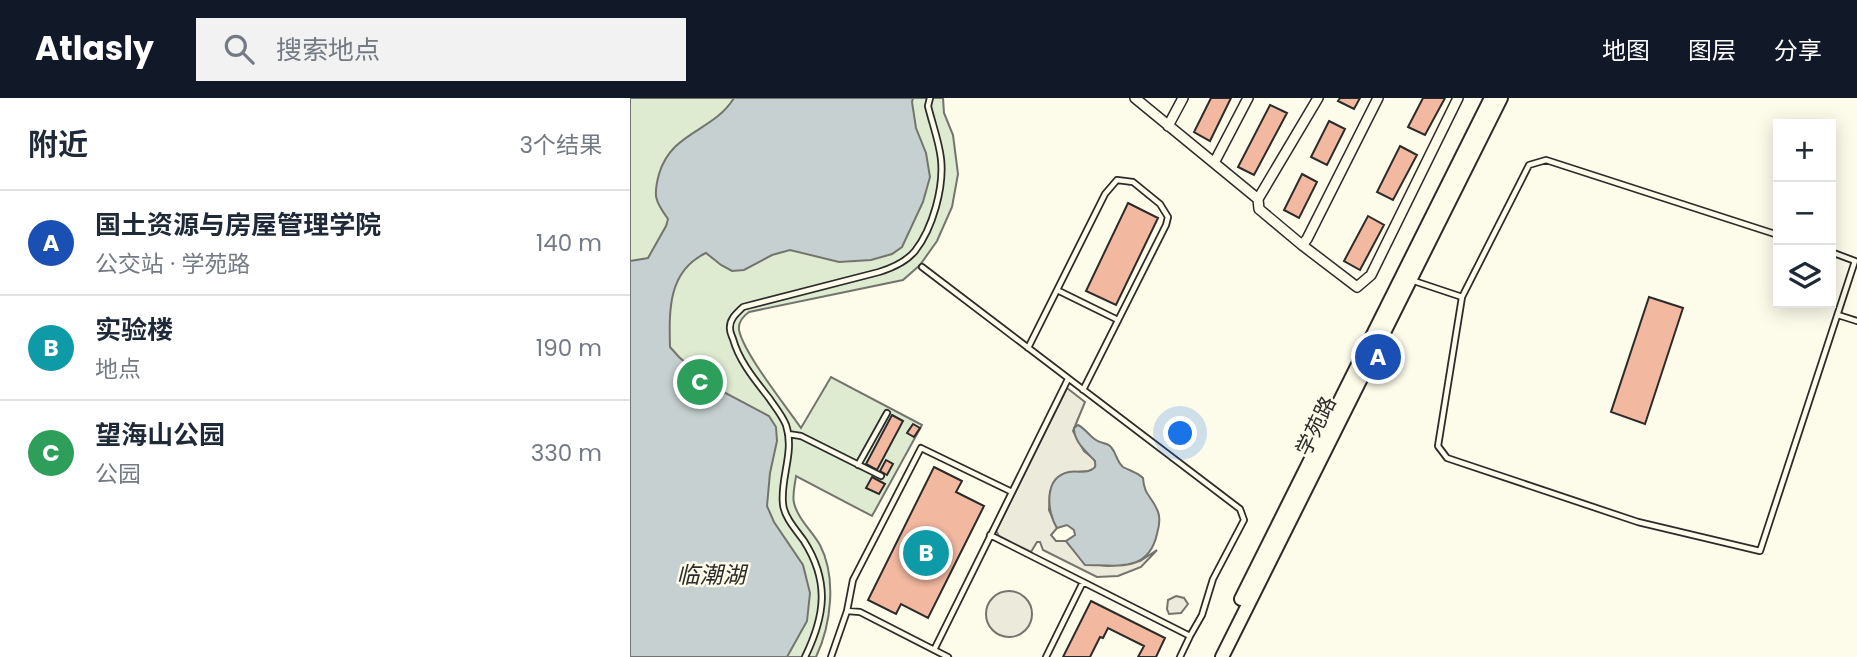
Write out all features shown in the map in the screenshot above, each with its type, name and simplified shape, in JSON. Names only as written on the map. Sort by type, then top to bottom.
[{"type":"street","points":[[1135,98],[1258,199]]},
{"type":"street","points":[[1168,126],[1183,98]]},
{"type":"street","points":[[1214,163],[1248,98]]},
{"type":"street","points":[[1318,98],[1258,199],[1259,209],[1357,287],[1371,275],[1458,98]]},
{"type":"street","points":[[1302,245],[1378,98]]},
{"type":"street","name":"学苑路","points":[[1213,657],[1491,98]]},
{"type":"street","name":"学苑路","points":[[1222,657],[1501,98]]},
{"type":"lane","points":[[805,657],[821,618],[821,582],[816,562],[782,506],[788,434],[779,411],[750,374],[736,349],[730,329],[733,317],[743,307],[894,267],[915,251],[935,210],[941,185],[941,154],[928,106],[930,98]]},
{"type":"lane","points":[[1773,233],[1546,160],[1529,166],[1462,297],[1438,446],[1447,458],[1638,522],[1760,551],[1856,258],[1836,254]]},
{"type":"lane","points":[[1028,348],[1105,194],[1117,180],[1133,182],[1160,204],[1168,217],[1083,390]]},
{"type":"lane","points":[[922,267],[1243,513],[1244,520],[1213,579],[1202,615],[1180,657]]},
{"type":"lane","points":[[1410,279],[1462,297]]},
{"type":"lane","points":[[1057,290],[1118,320]]},
{"type":"lane","points":[[1838,315],[1857,321]]},
{"type":"lane","points":[[934,650],[1068,379]]},
{"type":"lane","points":[[858,465],[887,413]]},
{"type":"lane","points":[[788,434],[801,436],[881,476]]},
{"type":"lane","points":[[831,657],[847,611],[853,580],[921,448],[1012,492]]},
{"type":"lane","points":[[990,535],[1190,636]]},
{"type":"lane","points":[[1046,657],[1083,582]]},
{"type":"lane","points":[[847,611],[860,612],[948,657]]},
{"type":"green space","name":"临潮湖","points":[[630,98],[943,98],[944,113],[953,135],[958,174],[952,207],[937,241],[920,265],[903,280],[749,312],[739,325],[742,340],[749,352],[801,428],[831,377],[922,425],[872,516],[796,476],[793,497],[796,509],[820,545],[829,572],[828,616],[816,657],[630,657]]},
{"type":"shaded area","points":[[1067,388],[1085,402],[1073,431],[1084,451],[1096,464],[1094,469],[1088,471],[1066,473],[1053,486],[1049,510],[1057,528],[1051,535],[1056,541],[1066,541],[1082,559],[1099,565],[1140,561],[1157,550],[1141,567],[1118,576],[1097,577],[1043,550],[1040,542],[1037,542],[1031,552],[999,536],[996,531]]},
{"type":"shaded area","points":[[1009,591],[1025,598],[1032,614],[1025,630],[1009,637],[993,630],[986,614],[993,598]]},
{"type":"shaded area","points":[[1176,596],[1184,598],[1188,604],[1181,613],[1169,614],[1168,600]]},
{"type":"water","name":"临潮湖","points":[[734,98],[913,98],[916,128],[926,153],[930,177],[923,202],[902,247],[892,254],[871,260],[839,262],[790,250],[772,255],[744,270],[732,271],[706,253],[684,270],[673,293],[670,347],[714,387],[769,416],[776,427],[777,441],[767,506],[774,522],[803,565],[810,593],[807,621],[787,657],[630,657],[630,261],[648,258],[666,226],[668,219],[658,203],[656,193],[659,174],[665,160],[683,140],[715,118]]},
{"type":"water","points":[[1078,425],[1091,437],[1109,445],[1123,467],[1143,478],[1145,489],[1160,520],[1153,547],[1139,561],[1119,565],[1085,565],[1066,541],[1075,535],[1074,530],[1067,525],[1057,528],[1050,505],[1051,488],[1055,481],[1069,472],[1089,471],[1095,466],[1095,461],[1076,438],[1074,428]]},
{"type":"building","points":[[1211,98],[1231,98],[1210,141],[1194,132]]},
{"type":"building","points":[[1340,98],[1360,98],[1354,109],[1338,101]]},
{"type":"building","points":[[1423,98],[1445,98],[1425,135],[1408,127]]},
{"type":"building","points":[[1270,105],[1287,113],[1254,175],[1238,167]]},
{"type":"building","points":[[1329,121],[1345,129],[1327,165],[1311,157]]},
{"type":"building","points":[[1400,146],[1417,155],[1393,200],[1377,192]]},
{"type":"building","points":[[1302,174],[1317,182],[1299,218],[1284,210]]},
{"type":"building","points":[[1128,203],[1158,218],[1116,305],[1086,291]]},
{"type":"building","points":[[1368,216],[1384,225],[1360,270],[1344,261]]},
{"type":"building","points":[[1649,297],[1683,308],[1645,424],[1611,412]]},
{"type":"building","points":[[892,415],[903,421],[877,470],[866,464]]},
{"type":"building","points":[[913,424],[920,428],[914,437],[907,433]]},
{"type":"building","points":[[886,460],[893,464],[887,475],[880,471]]},
{"type":"building","points":[[934,467],[962,481],[956,492],[984,506],[928,618],[901,604],[896,614],[868,600]]},
{"type":"building","points":[[872,477],[885,484],[879,494],[866,488]]},
{"type":"building","points":[[1091,601],[1165,638],[1156,657],[1138,657],[1144,646],[1108,628],[1090,657],[1063,657]]},
{"type":"place","name":"国土资源与房屋管理学院","points":[[1378,357]]},
{"type":"place","name":"望海山公园","points":[[700,382]]},
{"type":"place","name":"实验楼","points":[[926,553]]}]
